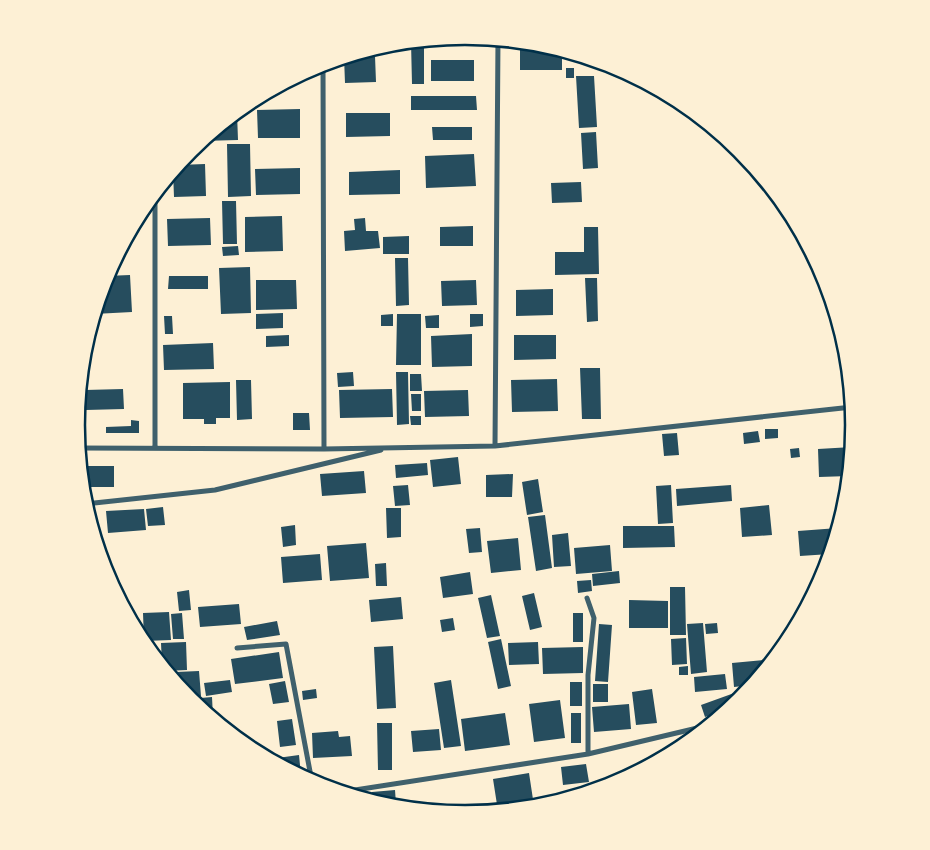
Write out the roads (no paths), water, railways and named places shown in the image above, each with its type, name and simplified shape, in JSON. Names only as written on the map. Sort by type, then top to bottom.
[{"type":"street","points":[[495,446],[498,47]]},
{"type":"street","points":[[323,73],[324,449]]},
{"type":"street","points":[[155,206],[155,448]]},
{"type":"street","points":[[86,448],[324,449],[495,446],[844,408]]},
{"type":"street","points":[[93,503],[215,490],[391,448]]},
{"type":"street","points":[[586,598],[594,618],[588,675],[588,754]]},
{"type":"street","points":[[237,648],[286,644],[310,772]]},
{"type":"street","points":[[358,789],[588,754],[691,729]]}]
